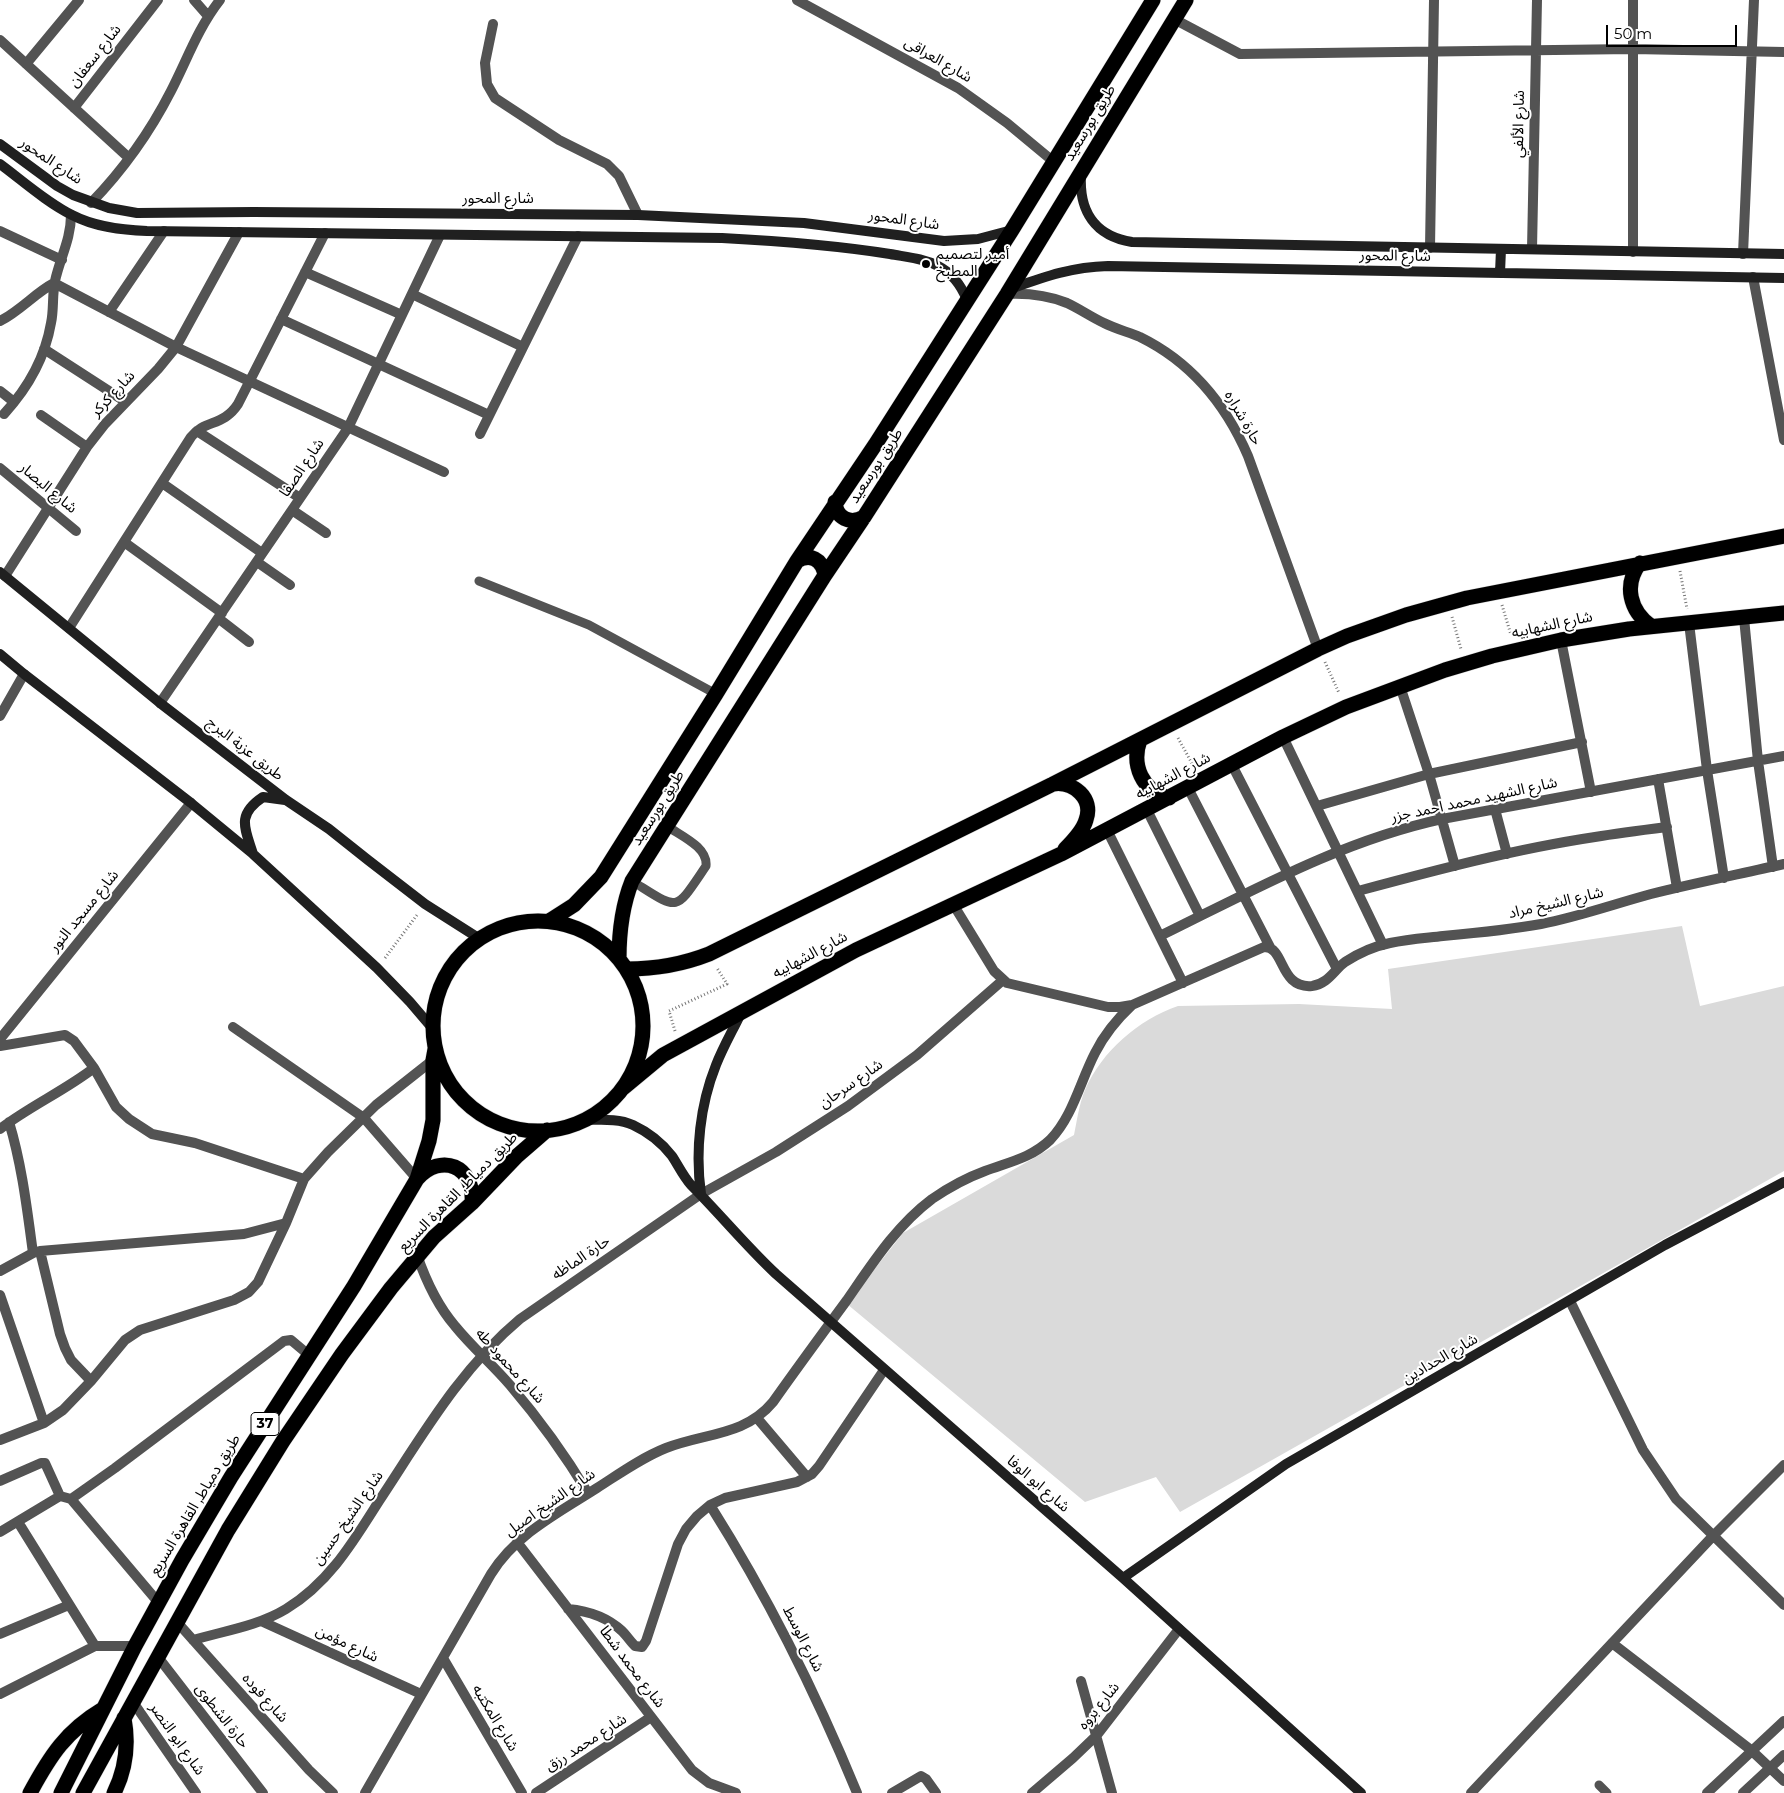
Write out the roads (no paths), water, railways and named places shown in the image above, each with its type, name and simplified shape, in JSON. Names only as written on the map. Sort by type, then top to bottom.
[{"type":"highway","name":"طريق بورسعيد","points":[[549,922],[574,905],[601,877],[797,561],[875,445],[1012,230],[1153,0]]},
{"type":"highway","name":"طريق بورسعيد","points":[[623,964],[622,918],[626,895],[632,881],[825,574],[864,517],[1008,291],[1186,0]]},
{"type":"highway","points":[[835,502],[839,515],[844,519],[851,521],[864,517]]},
{"type":"highway","points":[[623,964],[648,969],[669,967],[709,954],[1053,784],[1318,649],[1376,625],[1448,603],[1498,591],[1784,536]]},
{"type":"highway","points":[[797,561],[803,557],[811,557],[818,560],[825,574]]},
{"type":"highway","points":[[1640,563],[1632,577],[1631,597],[1639,616],[1651,626]]},
{"type":"highway","name":"شارع الشهابيه","points":[[434,1055],[450,1084],[462,1098],[476,1111],[492,1120],[510,1127],[528,1130],[566,1127],[584,1120],[611,1101],[656,1060],[742,1011],[856,950],[1061,854],[1283,737],[1346,707],[1465,664],[1515,650],[1562,640],[1651,626],[1784,613]]},
{"type":"highway","points":[[1140,740],[1136,756],[1142,778],[1154,791],[1169,798]]},
{"type":"highway","points":[[1053,784],[1074,787],[1082,794],[1088,808],[1087,819],[1082,829],[1061,854]]},
{"type":"highway","points":[[434,1055],[433,1029],[436,1000],[448,972],[468,948],[496,930],[513,924],[531,921],[565,924],[595,937],[608,947],[623,964],[639,998],[643,1030],[637,1061],[622,1089]]},
{"type":"highway","name":"طريق دمياط, القاهرة السريع","points":[[61,1793],[158,1602],[231,1477],[376,1251],[417,1179],[429,1141],[433,1120],[434,1055]]},
{"type":"highway","name":"طريق دمياط, القاهرة السريع","points":[[83,1793],[228,1530],[283,1441],[342,1354],[417,1255],[472,1203],[517,1156],[547,1130]]},
{"type":"highway","points":[[417,1179],[424,1171],[433,1166],[444,1164],[454,1166],[464,1172],[470,1181],[473,1192],[472,1203]]},
{"type":"highway","points":[[30,1793],[49,1758],[61,1744],[81,1724],[104,1708]]},
{"type":"highway","points":[[114,1793],[125,1762],[127,1740],[124,1718]]},
{"type":"street","points":[[26,64],[79,0]]},
{"type":"street","name":"شارع سعفان","points":[[74,108],[158,0]]},
{"type":"street","points":[[194,0],[208,16]]},
{"type":"street","points":[[91,203],[128,158],[162,106],[208,16],[220,0]]},
{"type":"street","name":"شارع العراقى","points":[[797,0],[958,88],[1007,123],[1054,162]]},
{"type":"street","points":[[1430,248],[1434,0]]},
{"type":"street","name":"شارع الألفي","points":[[1532,249],[1537,0]]},
{"type":"street","points":[[1633,0],[1633,252]]},
{"type":"street","points":[[1743,254],[1754,0]]},
{"type":"street","points":[[1174,19],[1240,54],[1633,49],[1784,52]]},
{"type":"street","points":[[493,24],[484,63],[487,84],[495,98],[559,140],[607,164],[619,176],[638,215]]},
{"type":"street","points":[[0,40],[128,158]]},
{"type":"street","name":"شارع المحور","points":[[0,144],[57,186],[91,203],[118,210],[147,214],[263,212],[638,215],[804,223],[944,241],[978,239],[1012,230]]},
{"type":"street","name":"شارع المحور","points":[[0,164],[72,215],[109,227],[128,230],[578,236],[757,240],[819,245],[923,260],[937,265],[955,280],[967,300]]},
{"type":"street","name":"شارع المحور","points":[[1081,173],[1082,198],[1087,212],[1102,231],[1124,241],[1784,254]]},
{"type":"street","points":[[4,414],[34,373],[44,349],[51,323],[54,282],[69,238],[72,215]]},
{"type":"street","points":[[109,312],[164,231]]},
{"type":"street","points":[[0,232],[62,260]]},
{"type":"street","name":"شارع كركر","points":[[2,574],[48,508],[87,447],[176,347],[239,232]]},
{"type":"street","points":[[69,628],[188,441],[197,431],[205,426],[230,415],[238,404],[325,233]]},
{"type":"street","name":"شارع الصفا","points":[[160,703],[348,428],[440,234]]},
{"type":"street","points":[[480,434],[578,236]]},
{"type":"street","points":[[1500,273],[1501,249]]},
{"type":"street","name":"شارع المحور","points":[[1008,291],[1058,272],[1095,266],[1784,278]]},
{"type":"street","points":[[305,272],[402,315]]},
{"type":"street","points":[[1753,277],[1784,440]]},
{"type":"street","points":[[54,282],[176,347],[444,472]]},
{"type":"street","points":[[0,321],[11,315],[41,290],[54,282]]},
{"type":"street","name":"حارة شراره","points":[[1008,291],[1039,295],[1058,300],[1138,337],[1179,361],[1213,395],[1239,434],[1318,649]]},
{"type":"street","points":[[412,294],[523,347]]},
{"type":"street","points":[[281,319],[490,415]]},
{"type":"street","points":[[44,349],[126,402]]},
{"type":"street","points":[[0,390],[14,402]]},
{"type":"street","points":[[41,415],[87,447]]},
{"type":"street","points":[[197,431],[300,498]]},
{"type":"street","name":"شارع البصار","points":[[0,468],[76,531]]},
{"type":"street","points":[[162,483],[260,557],[290,585]]},
{"type":"street","points":[[292,510],[326,533]]},
{"type":"street","points":[[124,542],[220,616],[250,642]]},
{"type":"street","name":"طريق عزبة البرج","points":[[2,574],[160,703],[286,800],[330,829],[425,904],[480,939]]},
{"type":"street","points":[[1744,618],[1758,761],[1773,867]]},
{"type":"street","points":[[1689,623],[1707,770],[1724,878]]},
{"type":"street","points":[[1562,640],[1591,792]]},
{"type":"street","points":[[0,654],[191,802],[253,854],[377,968],[433,1029]]},
{"type":"street","points":[[0,716],[24,674]]},
{"type":"street","points":[[1400,686],[1429,774],[1455,866]]},
{"type":"street","points":[[1283,737],[1383,944]]},
{"type":"street","points":[[1317,806],[1429,774],[1582,742]]},
{"type":"street","name":"شارع الشهيد محمد احمد جزر","points":[[1160,936],[1338,850],[1388,832],[1442,819],[1784,756]]},
{"type":"street","points":[[1232,764],[1337,969]]},
{"type":"street","points":[[1658,779],[1678,888]]},
{"type":"street","name":"شارع الشيخ مراد","points":[[1188,788],[1270,947],[1275,951],[1288,977],[1300,985],[1315,986],[1322,983],[1328,980],[1337,969],[1359,954],[1383,944],[1541,924],[1678,888],[1784,864]]},
{"type":"street","points":[[253,854],[244,823],[247,810],[263,797],[286,800]]},
{"type":"street","name":"شارع مسجد النور","points":[[0,1039],[191,802]]},
{"type":"street","points":[[1495,809],[1507,854]]},
{"type":"street","points":[[1147,810],[1200,916]]},
{"type":"street","points":[[1358,892],[1507,854],[1594,837],[1667,827]]},
{"type":"street","points":[[1107,830],[1183,983]]},
{"type":"street","points":[[953,904],[994,971],[1003,980],[1016,986],[1108,1007],[1132,1005],[1264,947],[1270,947]]},
{"type":"street","name":"شارع سرحان","points":[[701,1194],[776,1152],[864,1095],[939,1037],[1003,980]]},
{"type":"street","name":"شارع الشيخ اصيل","points":[[365,1793],[496,1565],[517,1542],[530,1531],[640,1460],[677,1444],[737,1428],[757,1418],[773,1402],[891,1238],[922,1207],[964,1180],[1021,1159],[1048,1141],[1068,1114],[1099,1046],[1116,1021],[1132,1005]]},
{"type":"street","points":[[701,1194],[699,1169],[700,1138],[705,1100],[716,1065],[742,1011]]},
{"type":"street","points":[[233,1027],[364,1118],[417,1179]]},
{"type":"street","points":[[0,1046],[65,1036],[74,1041],[94,1068],[116,1107],[129,1119],[152,1134],[195,1144],[304,1179]]},
{"type":"street","points":[[0,1440],[44,1422],[64,1410],[91,1381],[124,1340],[140,1330],[234,1300],[249,1292],[258,1282],[286,1223],[304,1179],[328,1152],[376,1105],[434,1055]]},
{"type":"street","points":[[0,1129],[94,1068]]},
{"type":"street","name":"شارع ابو الوفا","points":[[584,1120],[622,1121],[644,1131],[667,1151],[688,1180],[750,1249],[782,1281],[1123,1578],[1361,1793]]},
{"type":"street","points":[[9,1122],[17,1150],[37,1252],[60,1334],[70,1360],[91,1381]]},
{"type":"street","name":"شارع الحدادين","points":[[1123,1578],[1286,1464],[1665,1245],[1784,1182]]},
{"type":"street","name":"حارة الماظه","points":[[482,1354],[534,1308],[701,1194]]},
{"type":"street","points":[[0,1271],[37,1252],[244,1234],[286,1223]]},
{"type":"street","name":"شارع محمود طه","points":[[417,1255],[426,1280],[446,1315],[463,1336],[515,1390],[545,1429],[588,1493]]},
{"type":"street","points":[[0,1295],[44,1422]]},
{"type":"street","points":[[1570,1301],[1643,1450],[1676,1499],[1784,1605]]},
{"type":"street","points":[[71,1499],[284,1341],[291,1340],[310,1356]]},
{"type":"street","name":"شارع الشيخ حسين","points":[[193,1640],[274,1616],[298,1601],[319,1584],[333,1569],[449,1395],[482,1354]]},
{"type":"street","points":[[568,1608],[583,1610],[604,1618],[622,1631],[635,1646],[642,1647],[646,1642],[681,1537],[691,1522],[710,1505],[733,1495],[792,1483],[807,1477],[819,1466],[884,1370]]},
{"type":"street","points":[[757,1418],[807,1477]]},
{"type":"street","points":[[0,1482],[41,1463],[45,1464],[60,1496]]},
{"type":"street","points":[[1471,1793],[1713,1536],[1784,1466]]},
{"type":"street","points":[[0,1532],[60,1496],[71,1499],[158,1602]]},
{"type":"street","name":"شارع الوسط","points":[[710,1505],[746,1563],[786,1637],[819,1705],[857,1793]]},
{"type":"street","points":[[18,1522],[95,1646]]},
{"type":"street","name":"شارع محمد شطا","points":[[517,1542],[692,1770],[704,1780],[736,1793]]},
{"type":"street","points":[[0,1634],[69,1605]]},
{"type":"street","name":"شارع مؤمن","points":[[261,1621],[422,1694]]},
{"type":"street","name":"شارع فوده","points":[[177,1622],[309,1770],[333,1793]]},
{"type":"street","name":"شارع بروه","points":[[1032,1793],[1097,1735],[1179,1629]]},
{"type":"street","points":[[1612,1643],[1751,1750],[1784,1781]]},
{"type":"street","points":[[0,1694],[95,1646],[135,1646]]},
{"type":"street","name":"حارة الشطوى","points":[[158,1657],[263,1793]]},
{"type":"street","name":"شارع المكتبه","points":[[443,1658],[522,1793]]},
{"type":"street","points":[[1081,1681],[1112,1793]]},
{"type":"street","name":"شارع ابو النصر","points":[[133,1702],[196,1793]]},
{"type":"street","name":"شارع محمد رزق","points":[[536,1793],[651,1717]]},
{"type":"street","points":[[1707,1793],[1784,1721]]},
{"type":"street","points":[[1743,1793],[1784,1755]]},
{"type":"street","points":[[892,1793],[921,1776],[926,1779],[936,1793]]},
{"type":"street","points":[[710,1793],[719,1787]]},
{"type":"lane","points":[[479,581],[590,625],[716,694]]},
{"type":"lane","points":[[632,881],[665,902],[678,903],[684,899],[706,866],[707,860],[699,848],[667,826]]},
{"type":"lane","points":[[1598,1785],[1607,1793]]},
{"type":"place","name":"أمير لتصميم المطبخ","points":[[926,264]]}]
